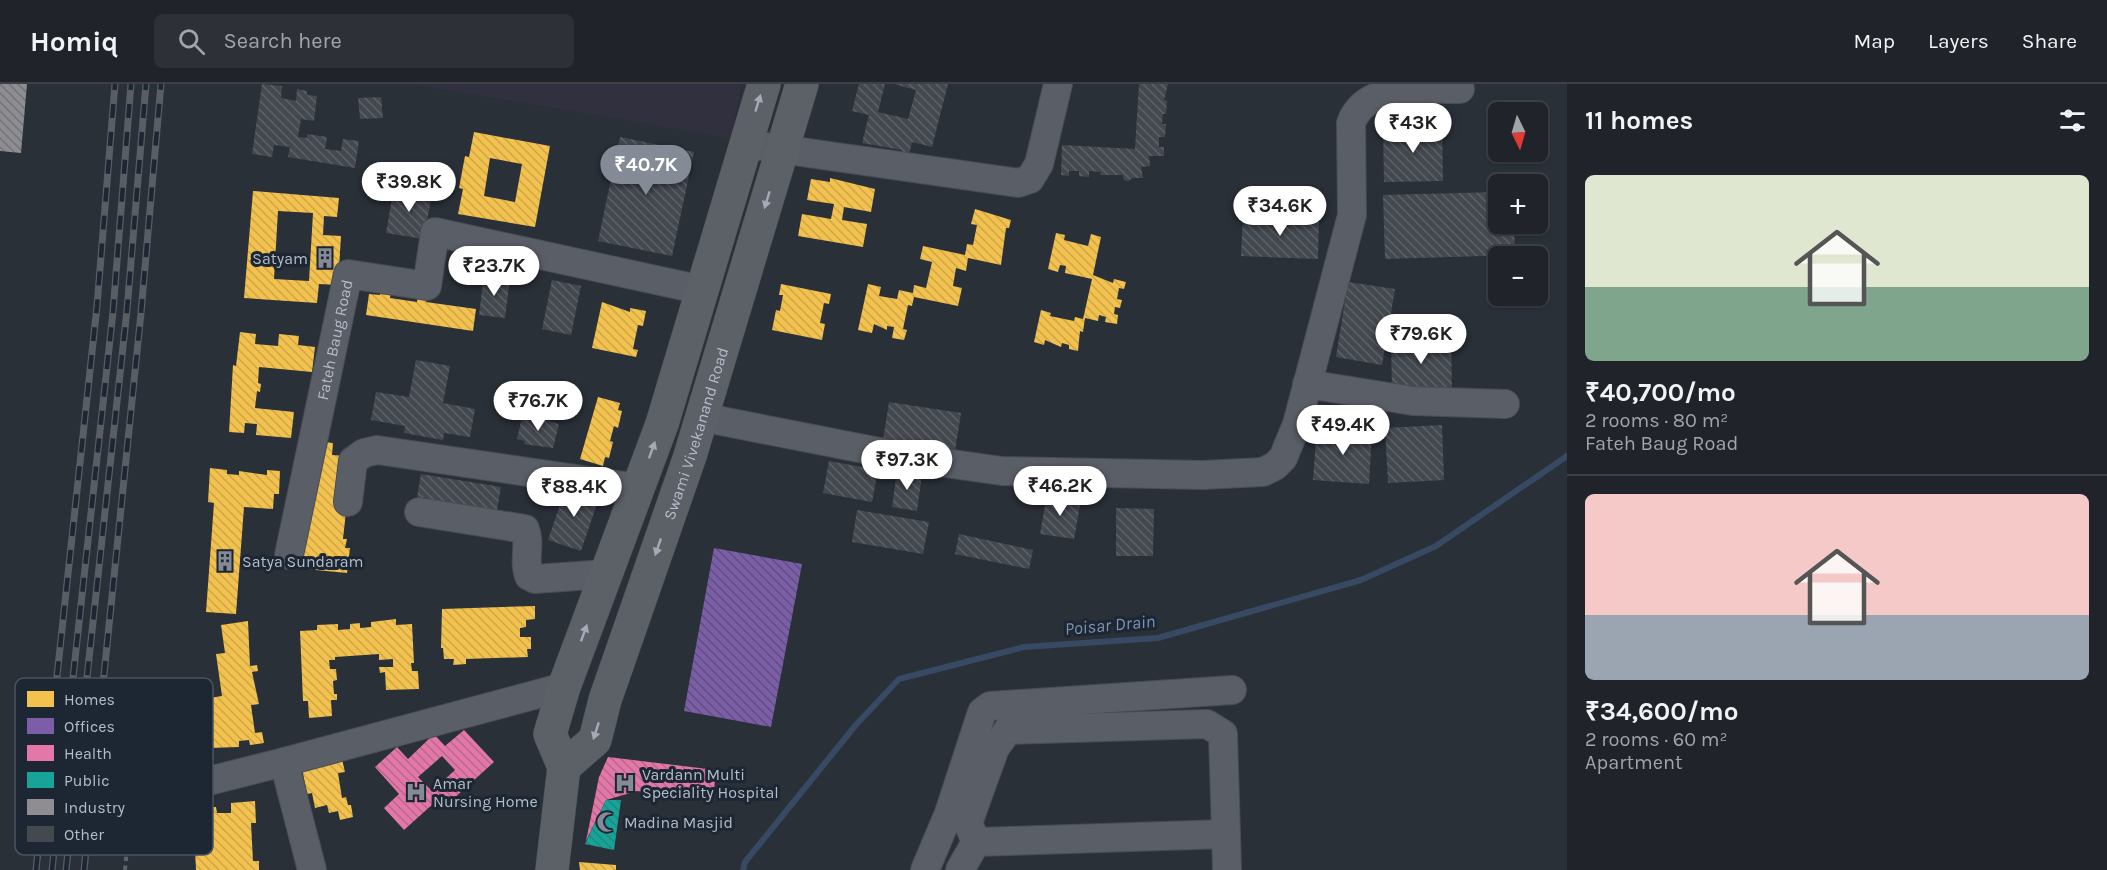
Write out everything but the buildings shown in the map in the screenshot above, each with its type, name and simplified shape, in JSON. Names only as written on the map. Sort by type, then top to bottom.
[{"type":"main road","name":"Swami Vivekanand Road","points":[[552,870],[564,767],[550,734],[564,687],[662,424],[764,84]]},
{"type":"main road","name":"Swami Vivekanand Road","points":[[564,767],[595,740],[605,700],[701,417],[802,84]]},
{"type":"street","points":[[746,144],[1018,183],[1030,179],[1039,164],[1058,84]]},
{"type":"street","points":[[701,417],[910,458],[1002,471],[1203,475],[1263,472],[1275,466],[1283,458],[1297,424],[1352,215],[1351,123],[1355,109],[1372,93],[1389,89],[1460,89]]},
{"type":"street","name":"Fateh Baug Road","points":[[289,555],[348,274],[427,286],[435,232],[702,290]]},
{"type":"street","points":[[1307,384],[1413,401],[1505,404]]},
{"type":"street","points":[[348,502],[353,461],[364,453],[377,450],[638,488]]},
{"type":"street","points":[[419,512],[525,529],[528,536],[527,571],[535,579],[606,574]]},
{"type":"street","points":[[213,780],[564,687]]},
{"type":"street","points":[[925,870],[949,813],[982,712],[990,706],[1232,690]]},
{"type":"street","points":[[976,842],[968,823],[995,748],[1008,730],[1208,724],[1223,734],[1227,870]]},
{"type":"street","points":[[284,762],[312,870]]},
{"type":"street","points":[[976,842],[1226,834]]},
{"type":"street","points":[[960,870],[976,842]]},
{"type":"path","points":[[125,870],[126,855]]},
{"type":"shaded area","points":[[410,84],[742,84],[730,138]]},
{"type":"waterway","name":"Poisar Drain","points":[[743,870],[745,862],[855,726],[899,679],[1024,647],[1158,638],[1361,580],[1436,546],[1567,456]]},
{"type":"railway","points":[[57,678],[97,306],[115,84]]},
{"type":"railway","points":[[73,678],[113,312],[131,84]]},
{"type":"railway","points":[[87,678],[127,310],[146,84]]},
{"type":"railway","points":[[104,678],[141,313],[161,84]]},
{"type":"railway","points":[[36,870],[38,855]]},
{"type":"railway","points":[[52,870],[54,855]]},
{"type":"railway","points":[[66,870],[68,855]]},
{"type":"railway","points":[[84,870],[86,855]]},
{"type":"place","name":"Satyam","points":[[325,258]]},
{"type":"place","name":"Satya Sundaram","points":[[225,561]]},
{"type":"place","name":"Vardann Multi Speciality Hospital","points":[[625,783]]},
{"type":"place","name":"Amar Nursing Home","points":[[416,792]]},
{"type":"place","name":"Madina Masjid","points":[[607,822]]}]
